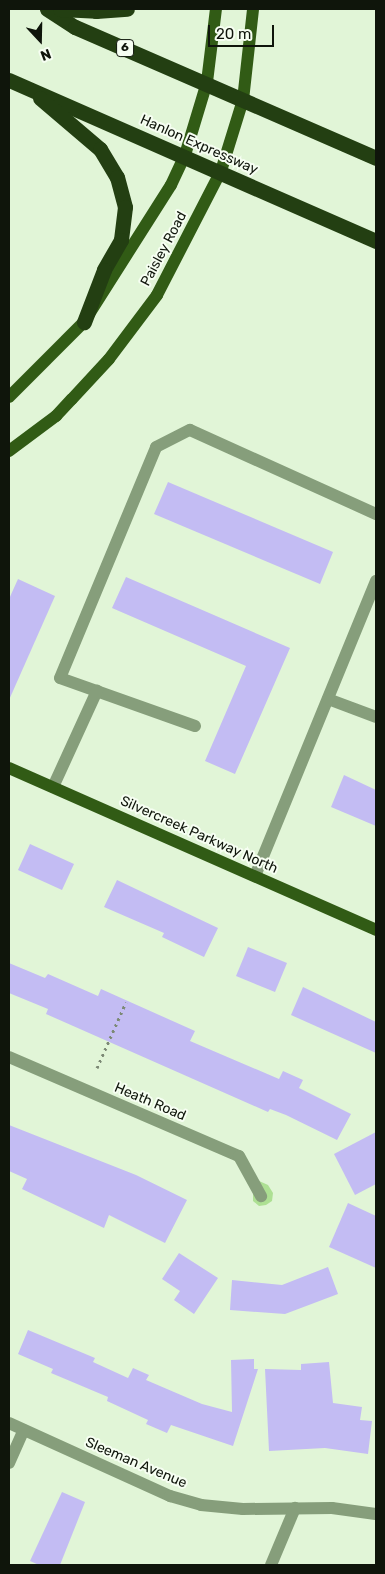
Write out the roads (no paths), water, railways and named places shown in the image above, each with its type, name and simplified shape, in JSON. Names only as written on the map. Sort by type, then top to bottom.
[{"type":"highway","name":"6","points":[[47,9],[75,27],[207,82],[243,100],[376,158]]},
{"type":"highway","points":[[60,9],[96,11],[127,9]]},
{"type":"highway","name":"Hanlon Expressway","points":[[9,80],[186,155],[376,241]]},
{"type":"highway","points":[[28,88],[100,149],[117,176],[125,207],[121,240],[104,270],[84,322]]},
{"type":"main road","name":"Paisley Road","points":[[9,397],[84,322],[171,185],[186,155],[207,82],[216,9]]},
{"type":"main road","name":"Paisley Road","points":[[9,451],[56,416],[109,359],[157,295],[221,171],[243,100],[253,9]]},
{"type":"main road","name":"Silvercreek Parkway North","points":[[9,768],[376,930]]},
{"type":"street","points":[[195,726],[60,678],[156,447],[190,430],[376,514]]},
{"type":"street","points":[[255,876],[376,581]]},
{"type":"street","points":[[53,787],[97,691]]},
{"type":"street","points":[[328,699],[376,717]]},
{"type":"street","name":"Heath Road","points":[[9,1057],[239,1156],[261,1196]]},
{"type":"street","name":"Sleeman Avenue","points":[[9,1423],[170,1496],[200,1505],[332,1508],[376,1514]]},
{"type":"street","points":[[9,1463],[24,1430]]},
{"type":"street","points":[[271,1565],[295,1508]]}]
